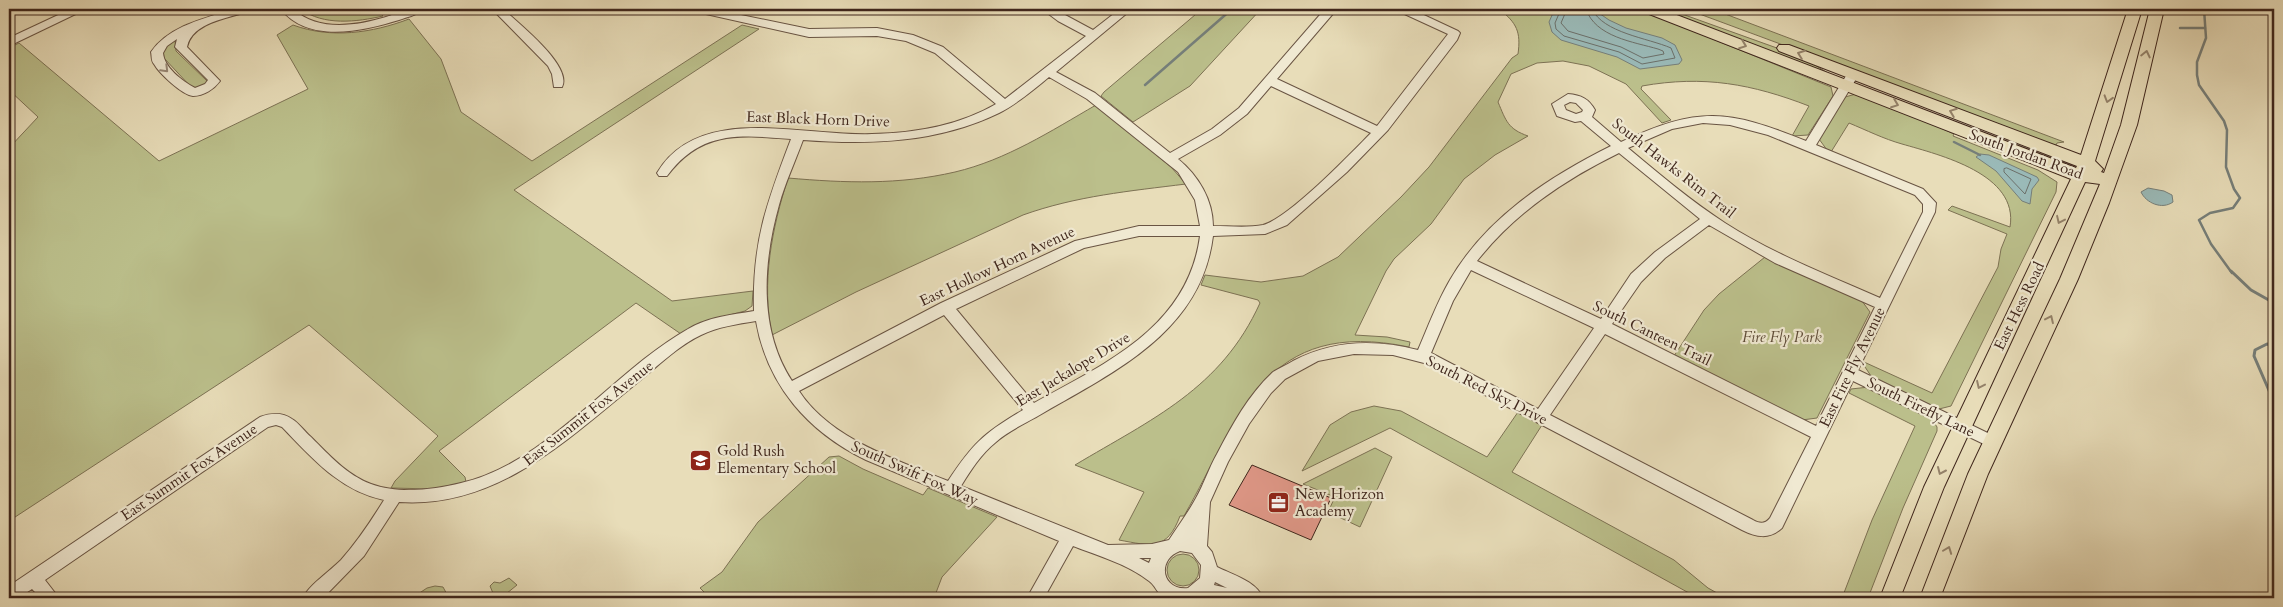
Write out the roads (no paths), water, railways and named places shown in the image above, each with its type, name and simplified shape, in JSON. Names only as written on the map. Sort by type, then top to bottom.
[{"type":"main road","name":"South Jordan Road","points":[[1649,9],[1850,79]]},
{"type":"main road","name":"South Jordan Road","points":[[1677,9],[1850,79],[2110,179]]},
{"type":"main road","name":"East Hess Road","points":[[1890,598],[1927,503],[1961,426],[2083,169],[2101,120],[2135,9]]},
{"type":"main road","points":[[1930,598],[1962,514],[1993,442],[2093,224],[2133,110],[2157,9]]},
{"type":"street","points":[[9,42],[80,9]]},
{"type":"street","points":[[193,27],[183,38],[181,47],[214,81],[209,87],[194,92],[182,86],[158,62],[156,54],[160,46],[170,38],[193,27],[246,9]]},
{"type":"street","points":[[287,9],[297,18],[306,22],[320,26],[341,27],[382,22],[418,9]]},
{"type":"street","points":[[497,9],[553,64],[558,74],[558,84]]},
{"type":"street","points":[[697,9],[809,33],[877,32],[916,40],[944,54],[1004,104]]},
{"type":"street","points":[[1047,9],[1094,35]]},
{"type":"street","name":"East Black Horn Drive","points":[[663,173],[679,152],[696,142],[713,136],[742,131],[872,140],[918,136],[962,124],[1004,104],[1048,72],[1127,9]]},
{"type":"street","points":[[1170,158],[1232,121],[1270,81],[1331,9]]},
{"type":"street","name":"East Hollow Horn Avenue","points":[[789,389],[946,307],[1062,251],[1089,241],[1140,231],[1249,232],[1265,229],[1282,222],[1344,169],[1379,132],[1457,33],[1406,9]]},
{"type":"street","name":"East Jackalope Drive","points":[[951,489],[973,455],[987,440],[1126,358],[1146,344],[1166,325],[1191,288],[1200,264],[1208,231],[1206,216],[1196,189],[1186,174],[1170,158],[1091,96],[1048,72]]},
{"type":"street","points":[[1423,356],[1443,307],[1468,262],[1507,218],[1532,197],[1576,169],[1673,124],[1708,119],[1750,124],[1808,147],[1850,79]]},
{"type":"street","points":[[1270,81],[1309,97],[1379,132]]},
{"type":"street","name":"South Hawks Rim Trail","points":[[1584,117],[1709,219],[1764,251],[1882,305]]},
{"type":"street","name":"South Swift Fox Way","points":[[799,135],[774,198],[761,267],[760,314],[772,360],[789,389],[811,416],[851,446],[1069,538],[1110,551],[1119,558],[1136,564],[1160,586]]},
{"type":"street","name":"East Fire Fly Avenue","points":[[1770,536],[1928,212],[1933,198],[1808,147]]},
{"type":"street","points":[[1541,417],[1624,294],[1650,263],[1709,219]]},
{"type":"street","name":"South Canteen Trail","points":[[1468,262],[1819,434]]},
{"type":"street","points":[[946,307],[1033,412]]},
{"type":"street","name":"East Summit Fox Avenue","points":[[9,594],[255,426],[274,415],[287,423],[352,482],[372,491],[395,496],[425,496],[449,493],[473,487],[508,473],[538,454],[694,332],[715,323],[760,314]]},
{"type":"street","name":"South Red Sky Drive","points":[[1170,548],[1202,502],[1222,459],[1244,420],[1266,389],[1287,370],[1321,354],[1354,348],[1385,348],[1423,356],[1770,536]]},
{"type":"street","name":"South Firefly Lane","points":[[1849,372],[1993,442]]},
{"type":"street","points":[[311,598],[354,558],[380,523],[395,496]]},
{"type":"street","name":"South Red Sky Drive","points":[[1199,549],[1199,535],[1203,517],[1202,502]]},
{"type":"street","points":[[1035,598],[1069,538]]},
{"type":"street","points":[[1195,594],[1206,584],[1211,572],[1208,559],[1199,549],[1191,545],[1170,548],[1157,562],[1160,586],[1172,593],[1238,598]]},
{"type":"street","name":"South Swift Fox Way","points":[[1110,551],[1152,552],[1170,548]]},
{"type":"street","points":[[1211,572],[1244,588],[1254,598]]},
{"type":"street","points":[[33,578],[51,598]]},
{"type":"street","points":[[1248,598],[1254,598]]},
{"type":"water","points":[[1559,9],[1593,9],[1609,20],[1626,28],[1662,38],[1675,45],[1682,60],[1679,64],[1640,69],[1617,57],[1561,40],[1552,32],[1549,22],[1553,13]]},
{"type":"water","points":[[1980,154],[1989,155],[2037,177],[2039,180],[2032,189],[2030,204],[2022,201],[1996,171],[1976,157]]},
{"type":"water","points":[[2148,188],[2164,191],[2172,195],[2173,202],[2159,205],[2150,202],[2141,192]]},
{"type":"waterway","points":[[1145,85],[1232,9]]},
{"type":"waterway","points":[[2204,9],[2206,38],[2197,62],[2197,75],[2199,85],[2224,121],[2227,130],[2226,167],[2234,189],[2240,198],[2233,208],[2210,213],[2199,220],[2211,244],[2232,273]]},
{"type":"waterway","points":[[2180,28],[2205,28]]},
{"type":"waterway","points":[[1954,142],[1980,155]]},
{"type":"waterway","points":[[2231,271],[2251,290],[2274,303]]},
{"type":"waterway","points":[[2274,345],[2267,344],[2255,350],[2254,356],[2274,402]]},
{"type":"place","name":"Gold Rush Elementary School","points":[[701,460]]},
{"type":"place","name":"New Horizon Academy","points":[[1279,503]]},
{"type":"park label","name":"Fire Fly Park","points":[[1782,337]]}]
